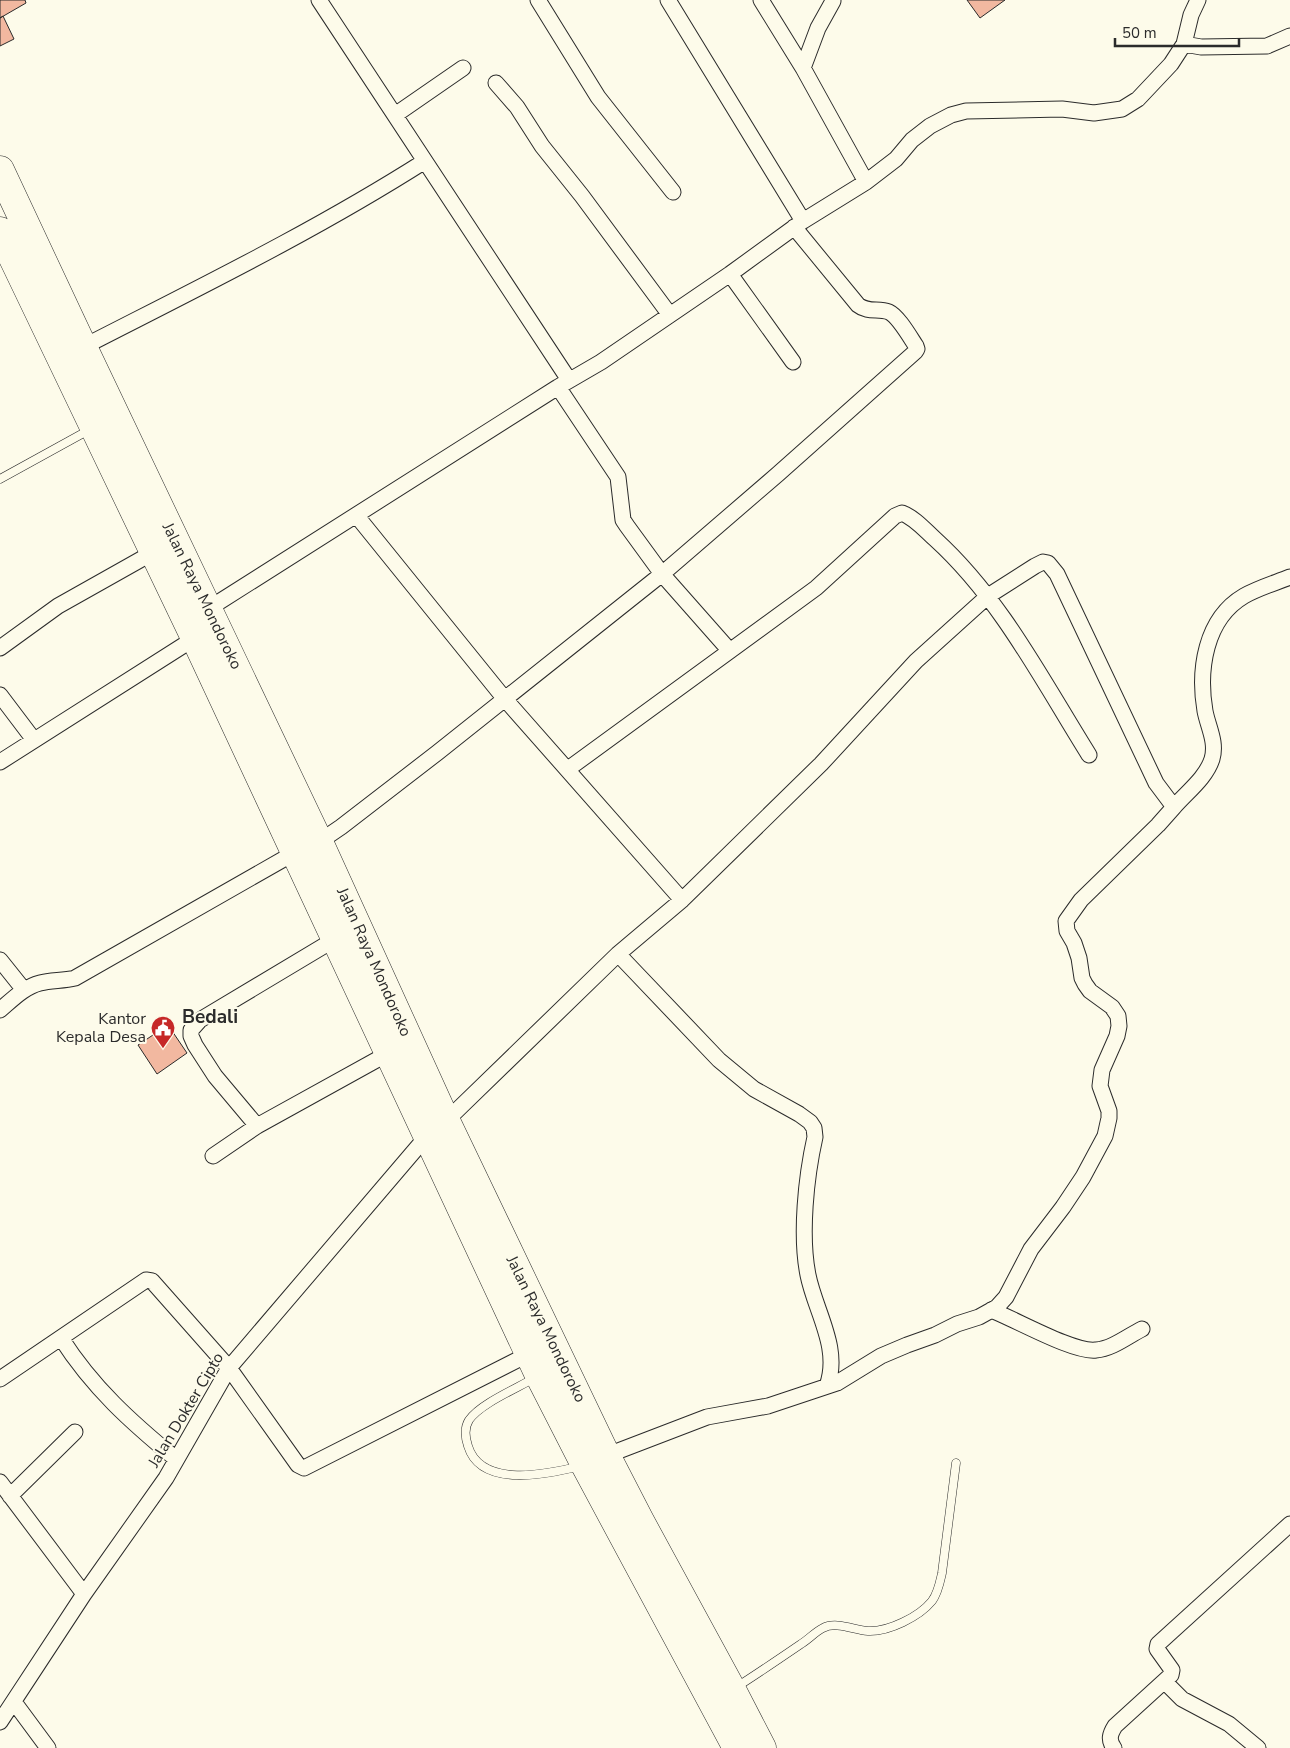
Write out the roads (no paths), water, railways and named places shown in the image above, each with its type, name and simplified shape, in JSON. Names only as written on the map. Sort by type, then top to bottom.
[{"type":"highway","name":"Jalan Raya Mondoroko","points":[[0,170],[208,609],[232,688],[308,847],[546,1365],[596,1460],[639,1519],[723,1696],[738,1748]]},
{"type":"highway","name":"Jalan Raya Mondoroko","points":[[0,231],[195,638],[232,688]]},
{"type":"highway","name":"Jalan Raya Mondoroko","points":[[308,847],[337,938],[389,1053],[437,1128]]},
{"type":"highway","name":"Jalan Raya Mondoroko","points":[[723,1696],[762,1748]]},
{"type":"street","points":[[319,0],[425,161],[564,384],[618,477],[623,520],[662,574],[730,651]]},
{"type":"street","points":[[538,0],[598,97],[674,192]]},
{"type":"street","points":[[0,1010],[24,990],[40,983],[65,981],[75,978],[341,827],[662,574],[815,442],[917,349],[901,324],[891,313],[886,311],[868,311],[858,305],[799,224],[668,0]]},
{"type":"street","points":[[761,0],[803,68],[866,182]]},
{"type":"street","points":[[208,609],[601,362],[730,274],[799,224],[866,182],[896,158],[912,140],[930,126],[951,115],[966,111],[1062,110],[1094,113],[1122,108],[1138,99],[1166,70],[1184,44],[1191,15],[1198,0]]},
{"type":"street","points":[[803,68],[818,28],[833,1]]},
{"type":"street","points":[[1184,44],[1201,47],[1267,46],[1290,36]]},
{"type":"street","points":[[394,115],[463,68]]},
{"type":"street","points":[[496,83],[517,107],[542,146],[582,196],[670,315]]},
{"type":"street","points":[[83,347],[250,262],[377,191],[425,161]]},
{"type":"street","points":[[730,274],[793,362]]},
{"type":"street","points":[[568,769],[816,588],[895,516],[902,513],[914,520],[954,556],[989,598],[1005,619],[1088,755]]},
{"type":"street","points":[[356,515],[504,698],[682,900]]},
{"type":"street","points":[[0,648],[58,606],[154,552]]},
{"type":"street","name":"Jalan Dokter Cipto","points":[[0,1722],[84,1594],[166,1478],[229,1368],[437,1128],[618,954],[682,900],[821,764],[916,661],[989,598],[1035,566],[1043,562],[1052,566],[1062,583],[1156,783],[1174,806]]},
{"type":"street","points":[[596,1460],[707,1417],[768,1406],[827,1386],[842,1380],[881,1356],[985,1314],[1006,1297],[1031,1249],[1083,1177],[1100,1148],[1108,1126],[1109,1111],[1100,1086],[1102,1070],[1119,1026],[1118,1016],[1112,1007],[1090,991],[1085,984],[1077,951],[1067,931],[1066,922],[1081,900],[1158,825],[1208,769],[1214,746],[1206,714],[1201,675],[1204,653],[1213,631],[1224,612],[1244,596],[1290,577]]},
{"type":"street","points":[[0,762],[195,638]]},
{"type":"street","points":[[0,696],[34,740]]},
{"type":"street","points":[[257,1126],[216,1076],[195,1045],[191,1036],[191,1030],[200,1020],[337,938]]},
{"type":"street","points":[[618,954],[719,1060],[754,1089],[799,1114],[810,1122],[814,1128],[815,1138],[811,1152],[806,1197],[804,1244],[808,1275],[832,1362],[832,1373],[827,1386]]},
{"type":"street","points":[[0,960],[24,990]]},
{"type":"street","points":[[213,1156],[257,1126],[389,1053]]},
{"type":"street","points":[[0,1379],[149,1280],[152,1281],[229,1368],[298,1465],[304,1468],[546,1365]]},
{"type":"street","points":[[985,1314],[1094,1351],[1116,1343],[1142,1329]]},
{"type":"street","points":[[61,1338],[75,1361],[121,1412],[176,1459]]},
{"type":"street","points":[[10,1496],[75,1432]]},
{"type":"street","points":[[0,1482],[84,1594]]},
{"type":"street","points":[[1114,1748],[1111,1744],[1110,1734],[1115,1726],[1171,1675],[1172,1670],[1159,1654],[1158,1644],[1290,1524]]},
{"type":"street","points":[[1165,1682],[1182,1699],[1229,1724],[1258,1748]]},
{"type":"street","points":[[14,1702],[48,1748]]},
{"type":"lane","points":[[0,479],[93,428]]},
{"type":"lane","points":[[546,1365],[479,1409],[468,1422],[465,1435],[469,1450],[477,1463],[493,1472],[503,1473],[534,1474],[560,1471],[596,1460]]},
{"type":"lane","points":[[723,1696],[822,1628],[830,1626],[850,1627],[869,1631],[886,1628],[901,1624],[932,1601],[938,1589],[942,1572],[956,1463]]},
{"type":"place","name":"Kantor Kepala Desa","points":[[163,1049]]},
{"type":"district","name":"Bedali","points":[[210,1017]]}]
